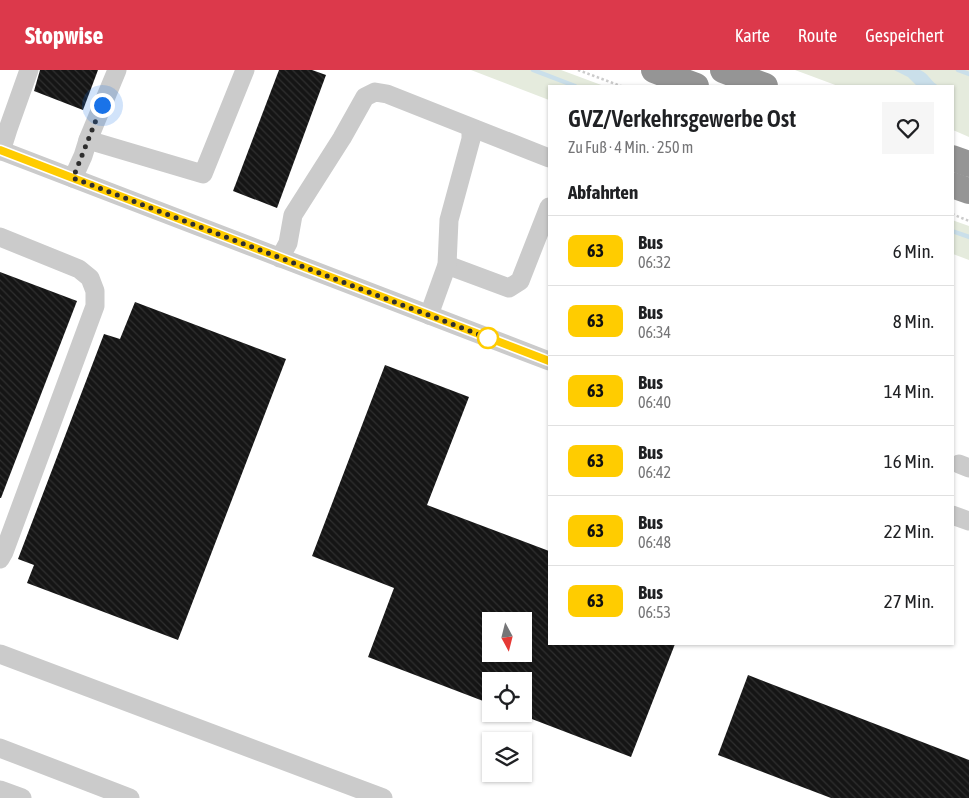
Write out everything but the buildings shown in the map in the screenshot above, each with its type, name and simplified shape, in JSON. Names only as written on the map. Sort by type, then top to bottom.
[{"type":"highway","points":[[654,70],[693,85]]},
{"type":"highway","points":[[723,70],[762,85]]},
{"type":"highway","points":[[954,159],[969,164]]},
{"type":"highway","points":[[954,186],[969,191]]},
{"type":"street","points":[[29,70],[1,151],[548,361]]},
{"type":"street","points":[[73,178],[117,70]]},
{"type":"street","points":[[88,140],[203,174],[245,70]]},
{"type":"street","points":[[280,258],[288,243],[293,215],[342,138],[364,97],[376,92],[387,94],[548,158]]},
{"type":"street","points":[[429,315],[447,265],[449,220],[471,139],[471,128]]},
{"type":"street","points":[[447,265],[509,288],[520,281],[548,210]]},
{"type":"street","points":[[0,237],[79,269],[90,278],[95,291],[94,306],[0,559]]},
{"type":"street","points":[[954,516],[969,522]]},
{"type":"street","points":[[0,654],[383,798]]},
{"type":"street","points":[[0,748],[130,798]]},
{"type":"street","points":[[0,790],[22,798]]},
{"type":"path","points":[[578,70],[618,85]]},
{"type":"path","points":[[954,215],[969,221]]},
{"type":"shaded area","points":[[471,70],[561,70],[601,85],[548,85],[548,100]]},
{"type":"shaded area","points":[[795,70],[969,70],[969,137],[954,130],[954,85],[835,85]]},
{"type":"shaded area","points":[[954,221],[969,226],[969,260],[954,254]]},
{"type":"water","points":[[894,70],[920,70],[937,85],[916,85],[908,77]]},
{"type":"waterway","points":[[533,70],[572,85]]},
{"type":"waterway","points":[[958,70],[969,74]]},
{"type":"waterway","points":[[954,232],[969,237]]},
{"type":"bus line","name":"63","points":[[0,150],[548,361]]},
{"type":"route","points":[[102,105],[73,178],[488,338]]}]
